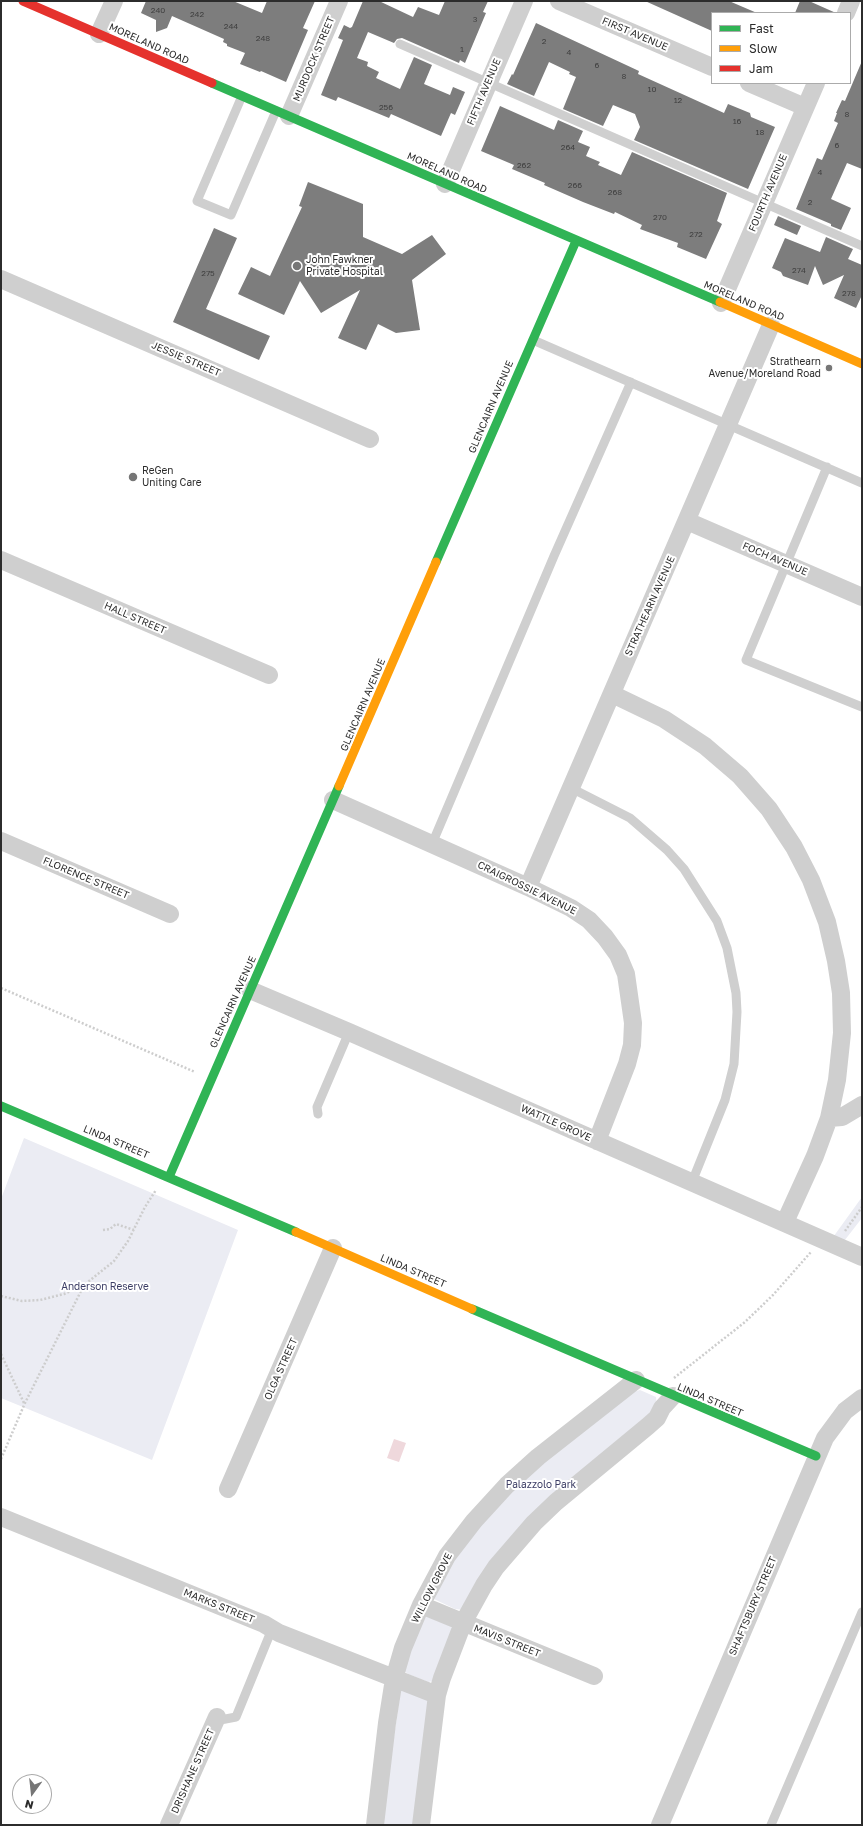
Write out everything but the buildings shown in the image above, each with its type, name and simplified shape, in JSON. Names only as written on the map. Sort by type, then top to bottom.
[{"type":"street","name":"MORELAND ROAD","points":[[23,1],[862,364]]},
{"type":"street","points":[[99,34],[114,1]]},
{"type":"street","name":"MURDOCK STREET","points":[[282,114],[339,1]]},
{"type":"street","name":"FIFTH AVENUE","points":[[445,184],[524,1]]},
{"type":"street","name":"FIRST AVENUE","points":[[559,1],[711,67]]},
{"type":"street","points":[[846,12],[851,1]]},
{"type":"street","points":[[751,84],[805,108]]},
{"type":"street","name":"FOURTH AVENUE","points":[[721,303],[816,84]]},
{"type":"street","name":"GLENCAIRN AVENUE","points":[[168,1177],[576,241]]},
{"type":"street","name":"JESSIE STREET","points":[[1,281],[370,439]]},
{"type":"street","name":"STRATHEARN AVENUE","points":[[528,887],[772,325]]},
{"type":"street","name":"FOCH AVENUE","points":[[687,521],[862,597]]},
{"type":"street","name":"HALL STREET","points":[[1,560],[269,675]]},
{"type":"street","points":[[612,694],[664,719],[705,746],[740,776],[769,809],[794,847],[811,880],[827,922],[836,961],[841,993],[842,1033],[837,1080],[829,1118],[815,1156],[785,1222]]},
{"type":"street","name":"CRAIGROSSIE AVENUE","points":[[333,800],[572,908],[589,920],[605,937],[626,974],[633,1023],[632,1045],[624,1071],[597,1141]]},
{"type":"street","name":"FLORENCE STREET","points":[[1,841],[170,914]]},
{"type":"street","name":"WATTLE GROVE","points":[[250,990],[785,1222],[862,1257]]},
{"type":"street","points":[[829,1118],[842,1117],[862,1105]]},
{"type":"street","name":"LINDA STREET","points":[[1,1106],[816,1456]]},
{"type":"street","name":"OLGA STREET","points":[[228,1489],[333,1248]]},
{"type":"street","name":"WILLOW GROVE","points":[[375,1825],[387,1723],[394,1679],[403,1648],[421,1606],[447,1556],[474,1521],[507,1486],[538,1457],[636,1380]]},
{"type":"street","points":[[421,1825],[437,1695],[463,1623],[492,1573],[516,1542],[556,1502],[657,1418],[669,1394]]},
{"type":"street","name":"SHAFTSBURY STREET","points":[[660,1825],[816,1456],[833,1424],[845,1411],[862,1398]]},
{"type":"street","name":"MARKS STREET","points":[[1,1517],[264,1624],[272,1629],[394,1679],[437,1695]]},
{"type":"street","name":"MAVIS STREET","points":[[421,1606],[594,1676]]},
{"type":"street","name":"DRISHANE STREET","points":[[169,1825],[216,1719]]},
{"type":"lane","points":[[400,44],[488,84],[862,246]]},
{"type":"lane","points":[[242,96],[197,201],[231,215],[282,114]]},
{"type":"lane","points":[[533,340],[862,483]]},
{"type":"lane","points":[[432,844],[554,556],[631,382]]},
{"type":"lane","points":[[827,467],[746,660],[862,707]]},
{"type":"lane","points":[[571,788],[630,818],[667,850],[684,869],[717,921],[727,948],[736,993],[736,1048],[725,1100],[692,1182]]},
{"type":"lane","points":[[318,1114],[317,1107],[349,1032]]},
{"type":"lane","points":[[771,1825],[862,1612]]},
{"type":"lane","points":[[216,1719],[236,1717],[272,1629]]},
{"type":"path","points":[[1,988],[211,1079]]},
{"type":"path","points":[[1,1296],[22,1301],[40,1300],[64,1294],[84,1285],[114,1261],[134,1230],[145,1207],[156,1190]]},
{"type":"path","points":[[669,1394],[674,1377],[745,1322],[862,1207]]},
{"type":"path","points":[[103,1230],[110,1229],[116,1224],[134,1230]]},
{"type":"path","points":[[1,1460],[25,1403],[84,1285]]},
{"type":"path","points":[[1,1354],[25,1403]]},
{"type":"green space","name":"Anderson Reserve","points":[[24,1138],[238,1230],[152,1460],[1,1398],[1,1199]]},
{"type":"green space","points":[[862,1197],[862,1218],[841,1245],[831,1240]]},
{"type":"green space","name":"Palazzolo Park","points":[[640,1390],[656,1397],[657,1406],[654,1412],[539,1511],[463,1610],[455,1609],[434,1599],[452,1559],[524,1475],[630,1393]]},
{"type":"green space","points":[[425,1616],[431,1616],[450,1624],[453,1630],[434,1681],[428,1682],[408,1674],[403,1670]]},
{"type":"green space","points":[[401,1689],[428,1700],[416,1825],[381,1825]]},
{"type":"shaded area","points":[[394,1439],[406,1443],[399,1462],[387,1458]]},
{"type":"traffic: fast","points":[[212,83],[720,302]]},
{"type":"traffic: fast","points":[[436,562],[576,241]]},
{"type":"traffic: fast","points":[[169,1177],[339,786]]},
{"type":"traffic: fast","points":[[1,1106],[296,1232]]},
{"type":"traffic: fast","points":[[472,1309],[816,1456]]},
{"type":"traffic: slow","points":[[720,302],[862,364]]},
{"type":"traffic: slow","points":[[339,786],[436,562]]},
{"type":"traffic: slow","points":[[296,1232],[472,1309]]},
{"type":"traffic: jam","points":[[23,1],[212,83]]},
{"type":"place","name":"John Fawkner Private Hospital","points":[[297,266]]},
{"type":"place","name":"Strathearn Avenue/Moreland Road","points":[[829,368]]},
{"type":"place","name":"ReGen Uniting Care","points":[[133,477]]}]
